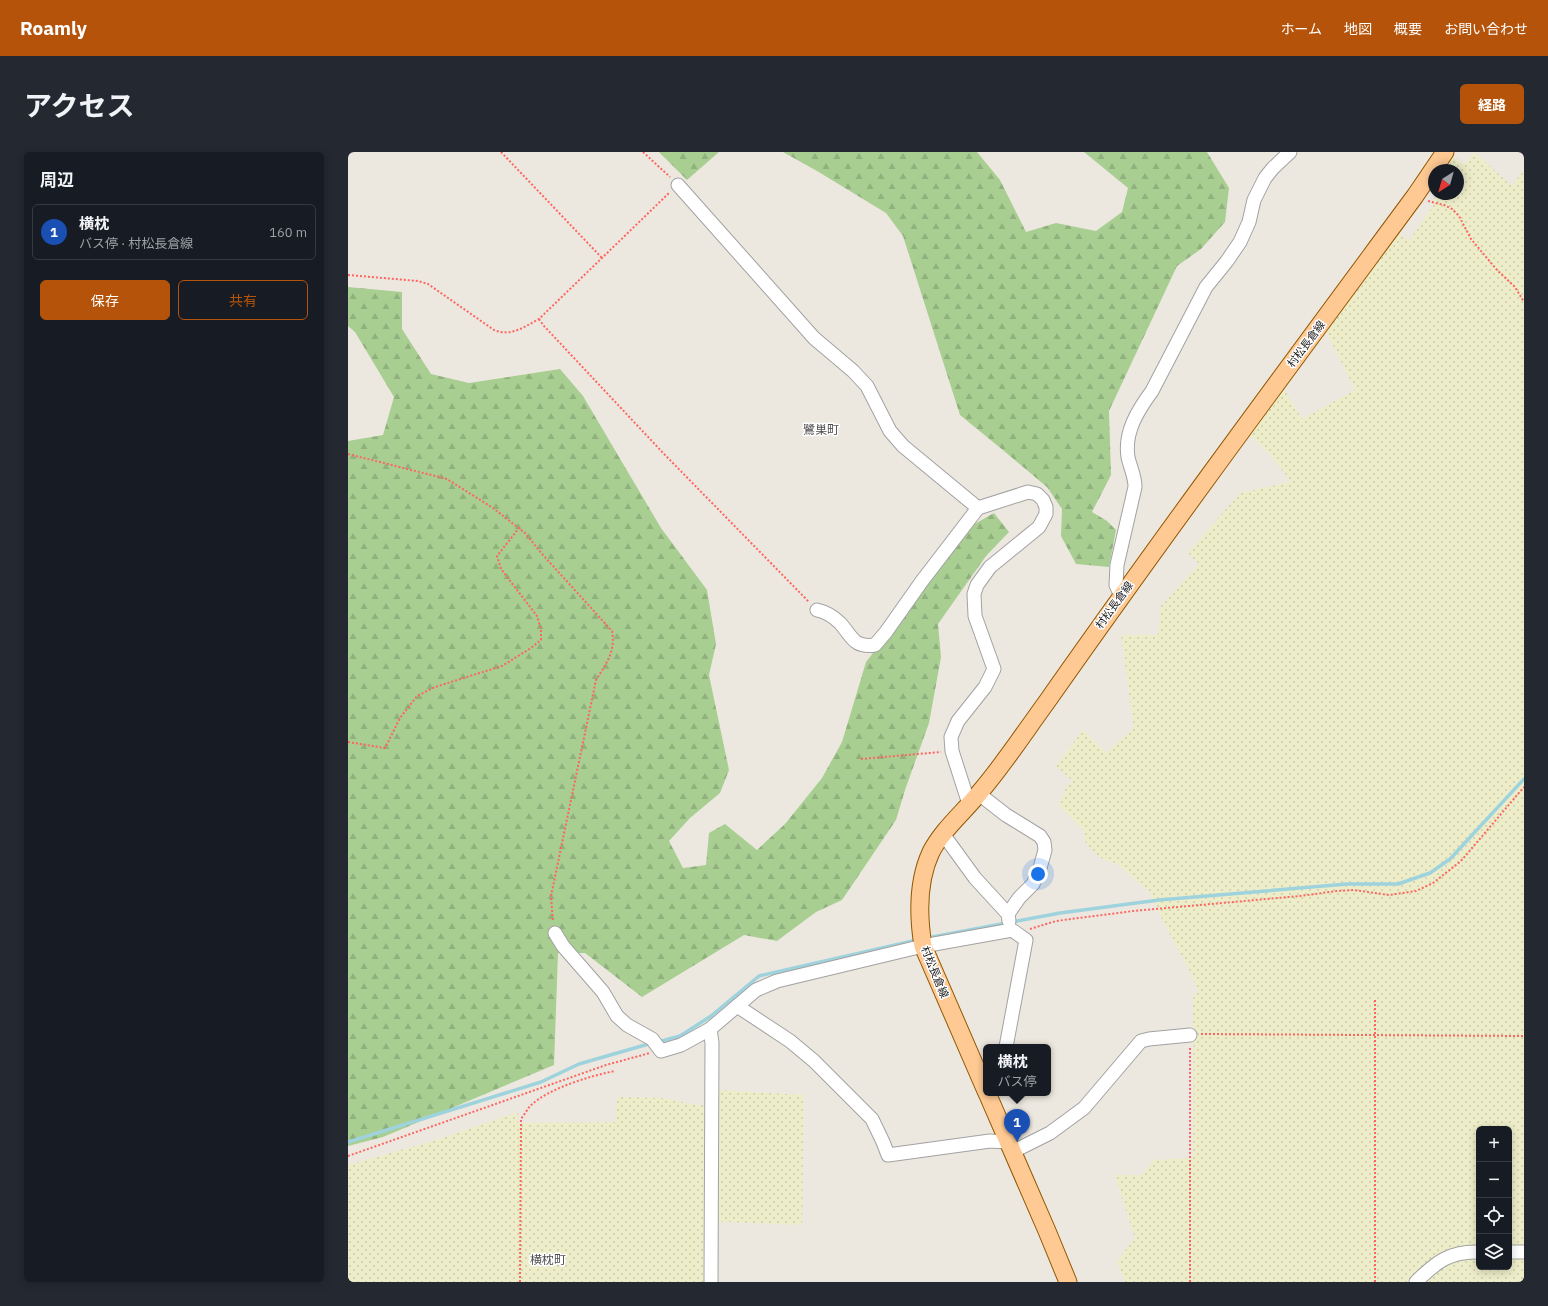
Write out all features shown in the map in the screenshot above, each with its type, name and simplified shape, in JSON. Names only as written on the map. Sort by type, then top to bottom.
[{"type":"main road","name":"村松長倉線","points":[[983,1085],[923,946],[919,904],[922,882],[931,852],[943,834],[1006,760],[1121,596],[1415,196],[1445,152]]},
{"type":"main road","name":"村松長倉線","points":[[988,1096],[1068,1282]]},
{"type":"street","points":[[1121,596],[1116,585],[1117,565],[1135,487],[1135,477],[1128,456],[1129,433],[1131,425],[1141,406],[1152,391],[1206,287],[1240,242],[1249,222],[1254,200],[1265,178],[1290,152]]},
{"type":"street","points":[[678,185],[810,333],[853,371],[867,386],[890,431],[903,446],[978,508]]},
{"type":"street","points":[[817,610],[832,616],[840,623],[849,636],[861,645],[875,645],[978,508],[989,506],[1028,492],[1037,494],[1043,500],[1046,507],[1046,514],[1039,527],[990,567],[974,594],[973,605],[975,616],[994,669],[985,687],[954,728],[950,737],[952,751],[974,799],[1006,815],[1040,836],[1044,842],[1045,850],[1040,868],[1033,884],[1019,898],[1008,914]]},
{"type":"street","points":[[943,834],[975,878],[1008,914],[1012,930],[1026,940],[1007,1044]]},
{"type":"street","points":[[555,933],[563,946],[603,992],[617,1016],[627,1025],[652,1039],[661,1051],[681,1045],[710,1029],[756,990],[777,981],[923,946],[1012,930]]},
{"type":"street","points":[[737,1006],[790,1041],[814,1061],[872,1119],[888,1155],[990,1141],[1010,1147],[1050,1133],[1084,1108],[1141,1041],[1190,1035]]},
{"type":"street","points":[[710,1029],[712,1043],[711,1282]]},
{"type":"street","points":[[994,1110],[997,1096]]},
{"type":"street","points":[[1416,1282],[1432,1266],[1444,1258],[1467,1252],[1476,1252]]},
{"type":"street","points":[[1512,1252],[1524,1252]]},
{"type":"path","points":[[502,152],[602,258]]},
{"type":"path","points":[[348,275],[418,281],[428,284],[494,330],[502,333],[515,331],[539,319],[678,185],[643,152]]},
{"type":"path","points":[[1415,196],[1452,209],[1459,216],[1464,224],[1466,232],[1479,250],[1515,287],[1524,302]]},
{"type":"path","points":[[539,319],[634,423],[817,610]]},
{"type":"path","points":[[348,454],[447,480],[493,508],[525,533],[612,631],[614,640],[610,656],[596,680],[551,896],[552,920],[555,933]]},
{"type":"path","points":[[348,742],[386,748],[400,718],[417,696],[435,687],[502,666],[541,640],[541,630],[537,616],[501,569],[497,556],[519,528]]},
{"type":"path","points":[[861,759],[952,751]]},
{"type":"path","points":[[1012,930],[1024,931],[1056,920],[1337,891],[1354,890],[1389,895],[1416,891],[1433,883],[1461,861],[1524,787]]},
{"type":"path","points":[[1375,1000],[1375,1282]]},
{"type":"path","points":[[1190,1282],[1190,1035],[1524,1036]]},
{"type":"path","points":[[348,1156],[606,1065],[661,1051]]},
{"type":"path","points":[[520,1282],[521,1119],[529,1107],[550,1092],[600,1074],[615,1071]]},
{"type":"green space","points":[[659,152],[719,152],[687,180]]},
{"type":"green space","points":[[783,152],[977,152],[1000,180],[1026,232],[1056,223],[1096,231],[1122,212],[1128,188],[1084,152],[1207,152],[1229,188],[1225,222],[1201,249],[1177,266],[1109,411],[1111,475],[1092,512],[1107,521],[1116,530],[1109,567],[1076,564],[1061,536],[1062,509],[1047,487],[960,415],[903,236],[886,213]]},
{"type":"green space","points":[[1474,152],[1512,186],[1524,170],[1524,1282],[1125,1282],[1117,1261],[1135,1238],[1115,1175],[1142,1175],[1154,1160],[1193,1158],[1193,1003],[1194,993],[1199,993],[1190,971],[1165,925],[1150,892],[1116,863],[1107,861],[1097,855],[1086,843],[1083,830],[1059,805],[1067,786],[1073,781],[1056,766],[1083,730],[1106,753],[1134,728],[1121,635],[1158,635],[1161,606],[1199,564],[1188,553],[1240,493],[1291,482],[1271,455],[1248,433],[1283,387],[1302,419],[1355,390],[1324,327],[1395,231],[1409,241],[1433,206],[1434,200],[1464,200],[1464,165]]},
{"type":"green space","points":[[1451,156],[1463,164],[1445,164]]},
{"type":"green space","points":[[348,287],[402,292],[402,329],[431,374],[469,383],[560,369],[583,396],[661,528],[707,590],[716,644],[709,675],[729,770],[720,793],[690,818],[669,841],[683,868],[706,865],[709,833],[725,824],[757,850],[785,824],[822,778],[842,742],[866,662],[971,526],[994,513],[1009,532],[986,556],[938,624],[941,657],[929,723],[896,820],[842,900],[816,912],[777,941],[744,935],[642,997],[585,953],[558,953],[554,1065],[383,1137],[348,1146],[348,441],[383,435],[394,397],[355,332],[348,326]]},
{"type":"green space","points":[[719,1090],[804,1095],[802,1225],[705,1221],[704,1282],[348,1282],[348,1165],[436,1140],[518,1112],[518,1123],[616,1122],[617,1097],[663,1098],[691,1104],[719,1107]]},
{"type":"waterway","points":[[927,938],[1060,913],[1159,900],[1347,884],[1398,884],[1430,873],[1450,859],[1524,779]]},
{"type":"waterway","points":[[658,1042],[680,1036],[711,1016],[759,976],[917,940]]},
{"type":"waterway","points":[[348,1142],[541,1082],[579,1064],[652,1043]]},
{"type":"place","name":"横枕","points":[[1017,1142]]},
{"type":"district","name":"鷺巣町","points":[[821,429]]},
{"type":"district","name":"横枕町","points":[[548,1259]]}]
